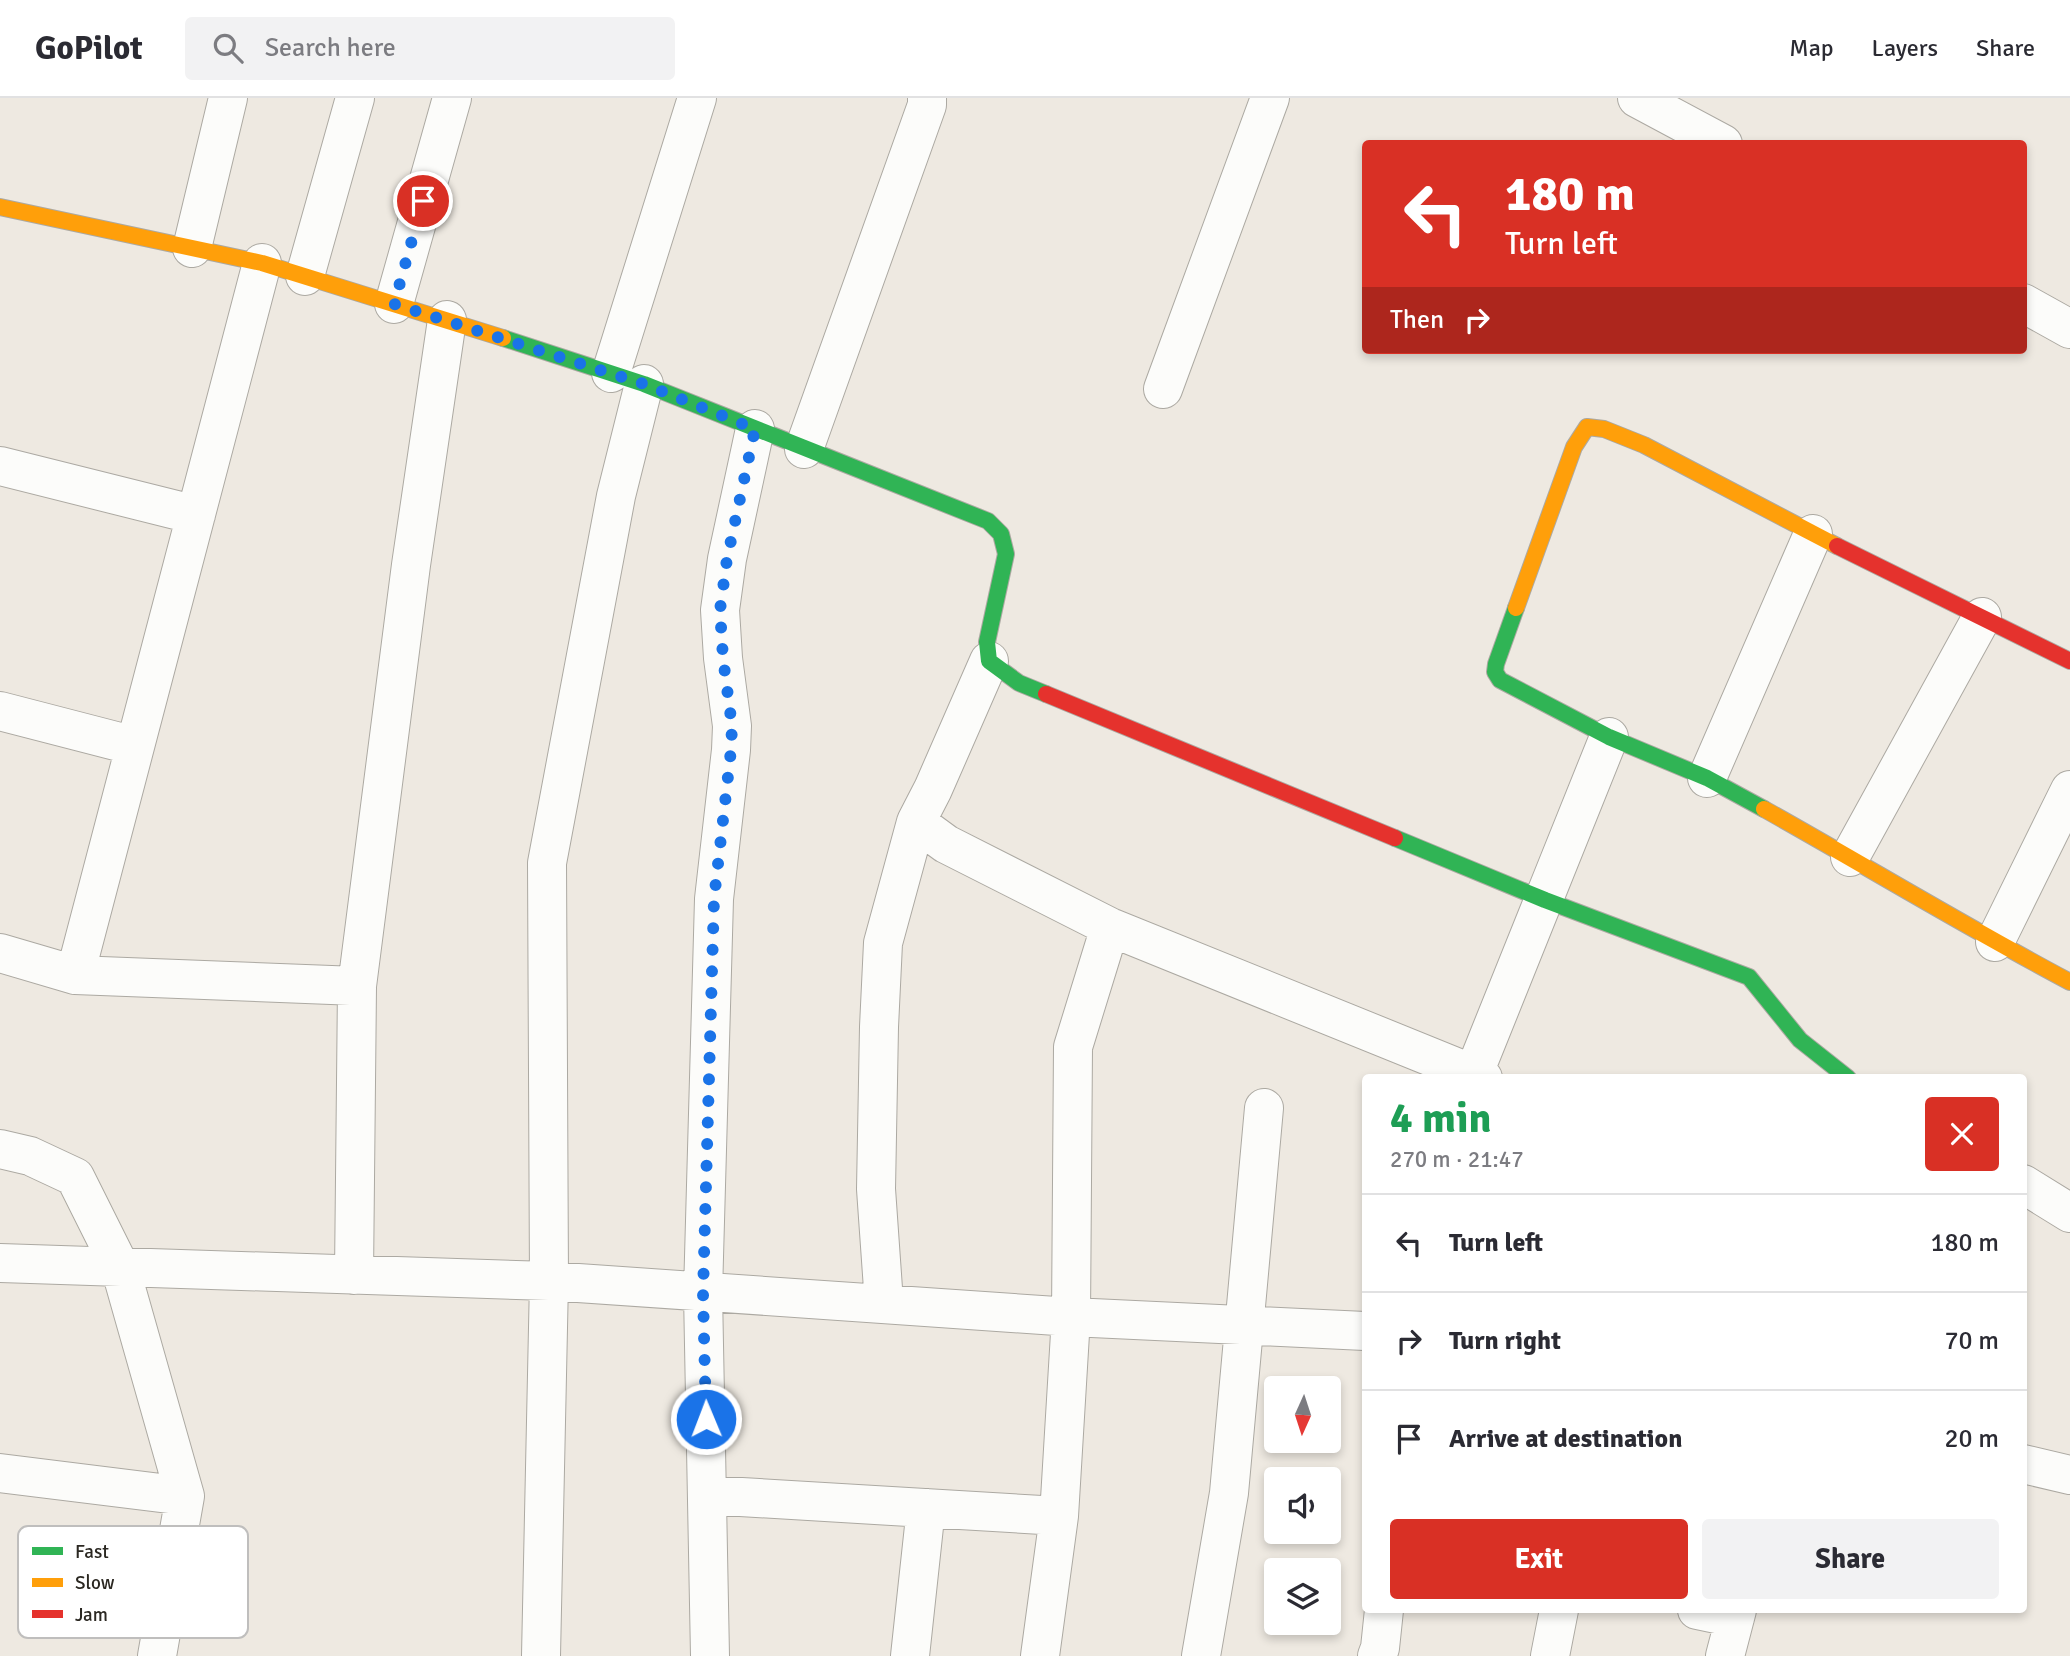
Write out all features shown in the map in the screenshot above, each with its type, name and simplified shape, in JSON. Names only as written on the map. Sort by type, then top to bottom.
[{"type":"street","points":[[192,248],[228,98]]},
{"type":"street","points":[[305,276],[355,98]]},
{"type":"street","points":[[394,304],[452,98]]},
{"type":"street","points":[[541,1656],[550,1281],[547,863],[616,496],[627,379],[697,98]]},
{"type":"street","points":[[804,449],[927,105],[927,98]]},
{"type":"street","points":[[1163,389],[1270,98]]},
{"type":"street","points":[[1637,98],[1716,140]]},
{"type":"street","points":[[0,207],[262,263],[447,320],[627,379],[988,521],[1001,534],[1006,554],[987,642],[989,661],[916,822],[883,943],[876,1189],[884,1303]]},
{"type":"street","points":[[75,975],[262,263]]},
{"type":"street","points":[[2027,305],[2070,329]]},
{"type":"street","points":[[354,1275],[357,986],[411,565],[447,320]]},
{"type":"street","points":[[2070,661],[1813,534],[1644,445],[1604,429],[1587,427],[1574,447],[1566,468],[1495,672],[1500,680],[1609,737],[1707,778],[2070,982]]},
{"type":"street","points":[[710,1656],[703,1293],[714,899],[732,726],[720,610],[727,559],[755,429]]},
{"type":"street","points":[[0,466],[196,515]]},
{"type":"street","points":[[1707,778],[1813,534]]},
{"type":"street","points":[[1850,857],[1982,617]]},
{"type":"street","points":[[989,661],[1019,683],[1545,900],[1749,977],[1800,1040],[1836,1074]]},
{"type":"street","points":[[0,711],[135,746]]},
{"type":"street","points":[[1477,1074],[1609,737]]},
{"type":"street","points":[[1995,942],[2070,790]]},
{"type":"street","points":[[916,822],[946,844],[1110,927],[1469,1074]]},
{"type":"street","points":[[1040,1656],[1059,1516],[1071,1317],[1073,1046],[1110,927]]},
{"type":"street","points":[[0,953],[75,975],[357,986]]},
{"type":"street","points":[[1201,1656],[1229,1493],[1264,1108]]},
{"type":"street","points":[[0,1149],[30,1156],[75,1177],[120,1267],[185,1496],[180,1526]]},
{"type":"street","points":[[2027,1186],[2070,1213]]},
{"type":"street","points":[[0,1263],[550,1281],[1071,1317],[1362,1331]]},
{"type":"street","points":[[2027,1465],[2070,1475]]},
{"type":"street","points":[[0,1473],[185,1496]]},
{"type":"street","points":[[707,1495],[1059,1516]]},
{"type":"street","points":[[909,1656],[926,1508]]},
{"type":"street","points":[[1377,1656],[1384,1613]]},
{"type":"street","points":[[1550,1656],[1558,1613]]},
{"type":"street","points":[[1725,1656],[1736,1614]]},
{"type":"street","points":[[157,1656],[160,1638]]},
{"type":"traffic: fast","points":[[503,338],[644,384],[988,521],[1001,534],[1006,554],[987,642],[989,661],[1019,683],[1046,694]]},
{"type":"traffic: fast","points":[[1516,608],[1496,664],[1495,672],[1500,680],[1609,737],[1707,778],[1764,809]]},
{"type":"traffic: fast","points":[[1395,838],[1545,900],[1749,977],[1800,1040],[1843,1074]]},
{"type":"traffic: slow","points":[[0,207],[262,263],[503,338]]},
{"type":"traffic: slow","points":[[1516,608],[1574,447],[1587,427],[1604,429],[1644,445],[1837,546]]},
{"type":"traffic: slow","points":[[1764,809],[2070,982]]},
{"type":"traffic: jam","points":[[1837,546],[2070,661]]},
{"type":"traffic: jam","points":[[1046,694],[1395,838]]},
{"type":"route","points":[[423,201],[394,304],[644,384],[755,429],[727,559],[720,610],[732,726],[714,899],[703,1293],[706,1419]]}]
